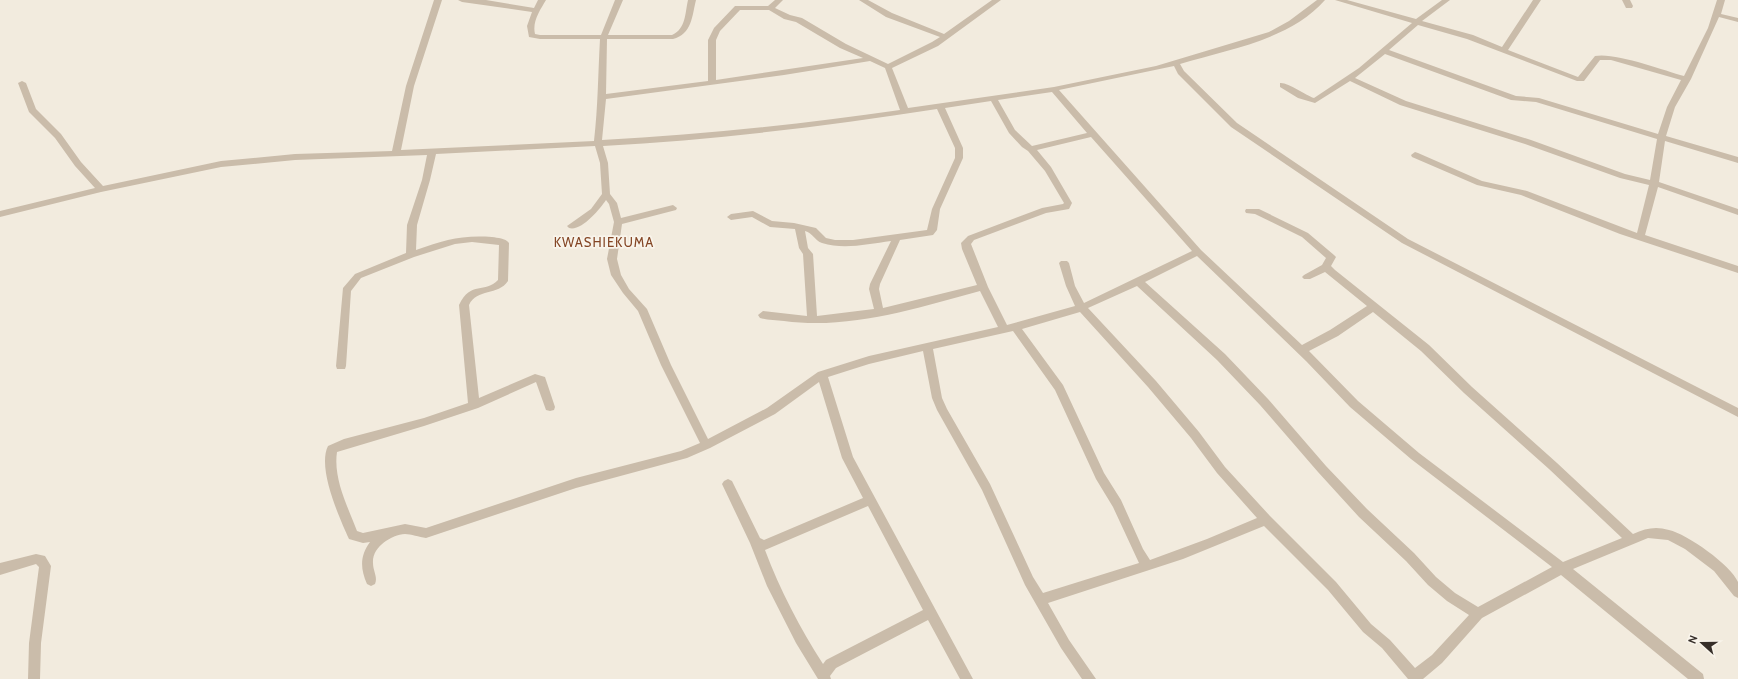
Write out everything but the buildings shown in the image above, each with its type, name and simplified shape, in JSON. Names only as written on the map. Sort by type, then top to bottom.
[{"type":"street","points":[[396,153],[410,86],[438,0]]},
{"type":"street","points":[[462,0],[536,10]]},
{"type":"street","points":[[485,2],[495,0]]},
{"type":"street","points":[[542,0],[536,10],[530,29],[532,35],[673,37],[680,34],[686,27],[692,0]]},
{"type":"street","points":[[619,0],[604,36],[601,79],[602,97],[598,143],[604,163],[606,194],[613,203],[618,222],[612,260],[616,275],[626,291],[642,309],[666,365],[706,445]]},
{"type":"street","points":[[770,8],[779,0]]},
{"type":"street","points":[[863,0],[889,15],[946,37]]},
{"type":"street","points":[[888,67],[930,47],[997,0]]},
{"type":"street","points":[[0,214],[101,189],[221,164],[296,157],[432,152],[660,140],[820,124],[1054,89],[1093,82],[1176,63],[1272,34],[1292,23],[1321,0]]},
{"type":"street","points":[[1339,0],[1418,21],[1470,37],[1577,79],[1581,79],[1598,58],[1601,57],[1611,58],[1687,79]]},
{"type":"street","points":[[1283,85],[1301,96],[1315,102],[1385,51],[1418,21],[1446,0]]},
{"type":"street","points":[[1503,51],[1537,0]]},
{"type":"street","points":[[1640,237],[1654,183],[1661,136],[1671,108],[1718,15],[1721,0]]},
{"type":"street","points":[[712,83],[712,40],[717,30],[738,8],[770,8],[787,17],[799,20],[843,46],[888,67],[905,112]]},
{"type":"street","points":[[1718,15],[1738,20]]},
{"type":"street","points":[[1385,51],[1514,98],[1536,100],[1592,118],[1661,136],[1738,160]]},
{"type":"street","points":[[602,97],[712,83],[871,59]]},
{"type":"street","points":[[1176,63],[1181,72],[1234,125],[1405,241],[1738,413]]},
{"type":"street","points":[[1349,78],[1402,103],[1528,142],[1623,176],[1654,183],[1738,212]]},
{"type":"street","points":[[22,83],[32,110],[58,136],[78,164],[101,189]]},
{"type":"street","points":[[1054,89],[1092,134],[1198,252],[1301,350],[1354,404],[1415,456],[1562,568],[1698,679]]},
{"type":"street","points":[[993,98],[1012,131],[1031,149],[1048,169],[1068,203],[1066,207],[1045,210],[971,238],[966,243],[967,249],[983,287],[1010,328],[1059,388],[1100,476],[1117,504],[1139,553],[1147,565]]},
{"type":"street","points":[[731,217],[753,214],[770,224],[812,230],[823,240],[835,243],[853,243],[930,232],[932,230],[936,209],[959,158],[959,148],[940,106]]},
{"type":"street","points":[[1031,149],[1092,134]]},
{"type":"street","points":[[411,255],[412,225],[426,180],[432,152]]},
{"type":"street","points":[[1415,155],[1480,183],[1510,189],[1623,232],[1738,270]]},
{"type":"street","points":[[572,226],[594,211],[606,194]]},
{"type":"street","points":[[618,222],[673,208]]},
{"type":"street","points":[[1249,211],[1256,211],[1305,235],[1331,257],[1326,267],[1307,277]]},
{"type":"street","points":[[799,227],[804,248],[808,254],[812,320]]},
{"type":"street","points":[[879,311],[874,289],[875,284],[897,236]]},
{"type":"street","points":[[341,366],[346,290],[358,276],[368,270],[464,239],[499,241],[504,243],[503,281],[501,284],[496,286],[474,292],[466,300],[464,305],[474,405]]},
{"type":"street","points":[[550,407],[544,384],[541,380],[535,378],[474,405],[424,422],[356,440],[332,449],[330,457],[337,493],[353,535],[363,538],[405,529],[421,532],[432,531],[576,483],[672,458],[706,445],[771,412],[822,375],[875,358],[1010,328],[1082,308],[1198,252]]},
{"type":"street","points":[[1064,263],[1068,282],[1074,296],[1082,308],[1152,384],[1195,435],[1221,470],[1266,520],[1332,586],[1367,628],[1386,644],[1416,678],[1437,659],[1478,614],[1562,568],[1648,533],[1669,535],[1689,545],[1718,567],[1738,592]]},
{"type":"street","points":[[1326,267],[1332,274],[1367,298],[1373,307],[1425,348],[1468,390],[1553,466],[1632,540]]},
{"type":"street","points":[[1137,281],[1221,357],[1264,402],[1348,496],[1410,557],[1432,581],[1451,597],[1478,614]]},
{"type":"street","points":[[763,315],[812,320],[832,319],[913,305],[983,287]]},
{"type":"street","points":[[1301,350],[1334,333],[1373,307]]},
{"type":"street","points":[[927,347],[937,398],[942,410],[986,487],[1029,581],[1065,644],[1090,679]]},
{"type":"street","points":[[822,375],[848,458],[967,679]]},
{"type":"street","points":[[728,484],[756,542],[771,582],[800,640],[824,677],[831,664],[931,612]]},
{"type":"street","points":[[756,542],[764,545],[870,500]]},
{"type":"street","points":[[1040,600],[1112,578],[1224,539],[1266,520]]},
{"type":"street","points":[[371,580],[367,560],[374,546],[381,537],[389,532]]},
{"type":"street","points":[[0,569],[36,559],[41,560],[45,566],[35,643],[34,679]]},
{"type":"district","name":"KWASHIEKUMA","points":[[604,242]]}]
